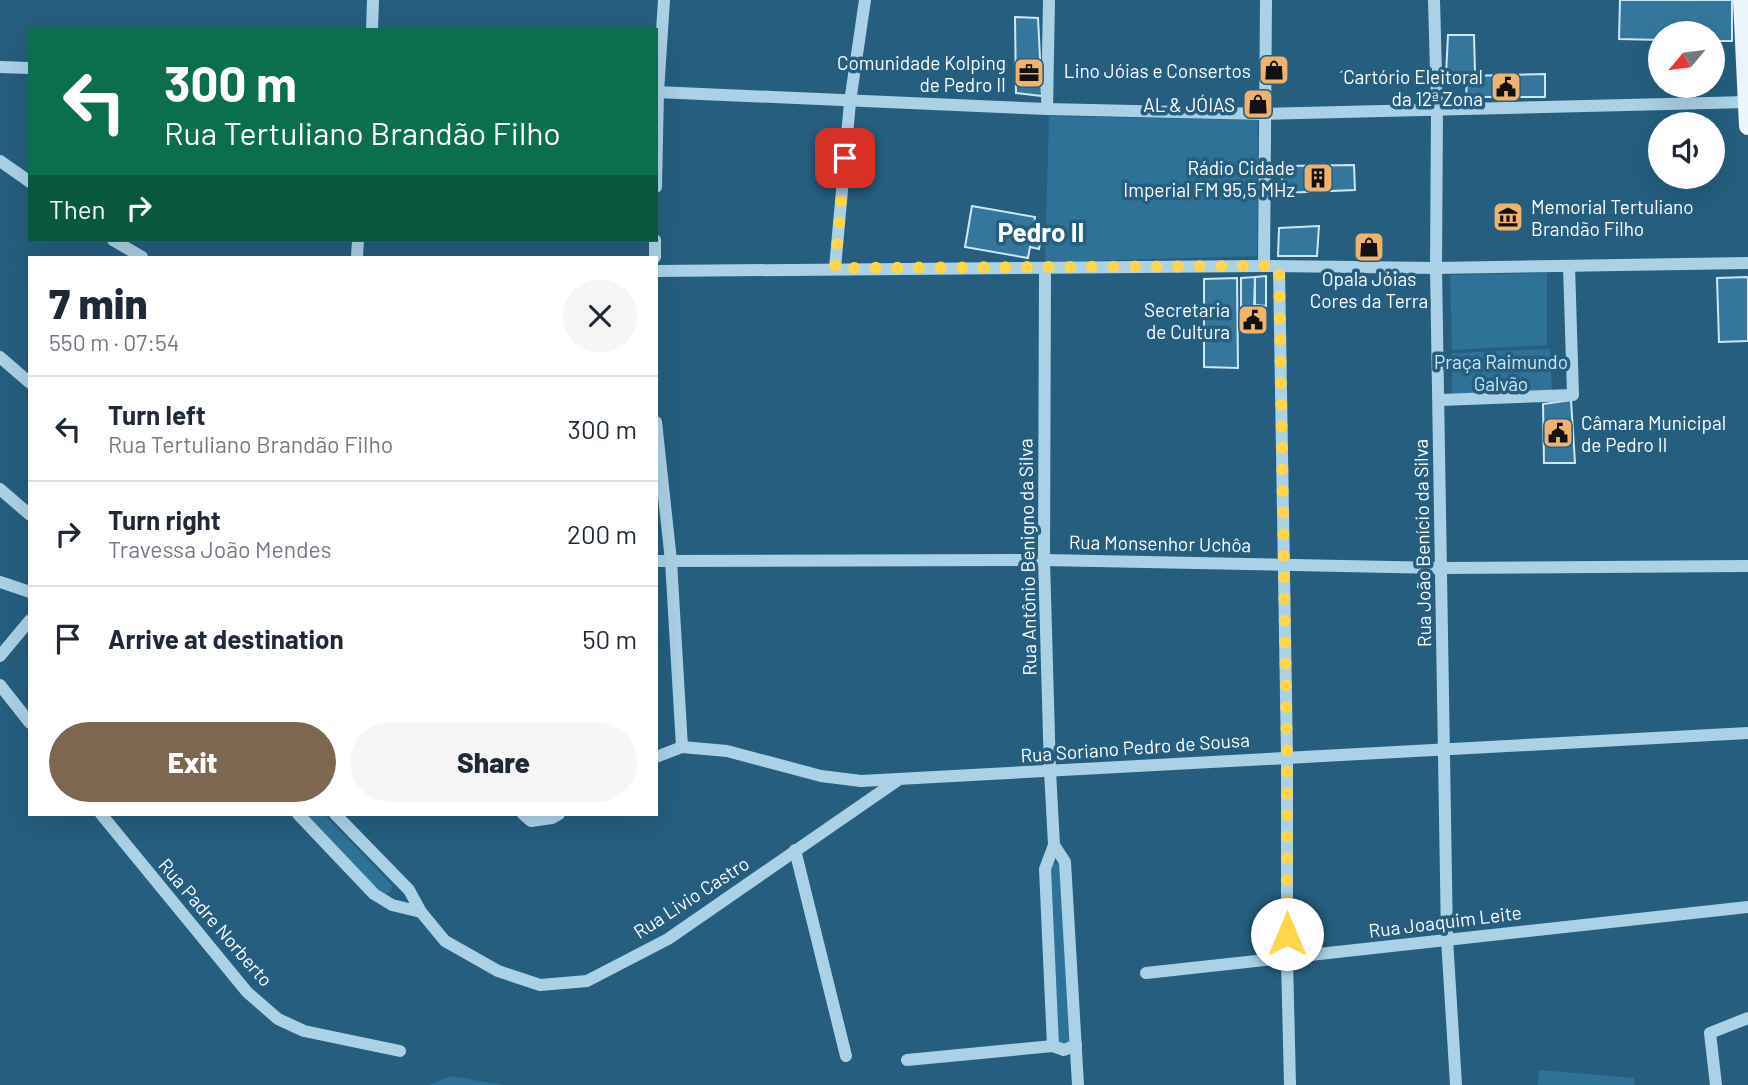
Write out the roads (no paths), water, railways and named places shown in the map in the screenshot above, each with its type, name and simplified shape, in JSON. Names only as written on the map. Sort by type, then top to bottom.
[{"type":"main road","points":[[1742,0],[1748,126]]},
{"type":"street","points":[[372,28],[373,0]]},
{"type":"street","points":[[658,79],[664,0]]},
{"type":"street","points":[[835,268],[850,102],[865,0]]},
{"type":"street","points":[[1047,109],[1049,0]]},
{"type":"street","points":[[1264,266],[1266,0]]},
{"type":"street","name":"Rua João Benício da Silva","points":[[1434,0],[1447,939],[1456,1085]]},
{"type":"street","points":[[0,67],[28,68]]},
{"type":"street","points":[[658,92],[850,102],[1264,114],[1747,102]]},
{"type":"street","points":[[0,161],[28,181]]},
{"type":"street","points":[[116,242],[140,256]]},
{"type":"street","points":[[658,271],[1264,266],[1436,268],[1748,263]]},
{"type":"street","points":[[1440,400],[1573,395],[1569,266]]},
{"type":"street","points":[[1279,268],[1290,1085]]},
{"type":"street","name":"Rua Antônio Benigno da Silva","points":[[1045,269],[1044,560],[1054,845],[1045,869],[1053,1046]]},
{"type":"street","points":[[0,358],[28,381]]},
{"type":"street","points":[[658,441],[671,561],[682,747]]},
{"type":"street","points":[[0,489],[28,513]]},
{"type":"street","name":"Rua Monsenhor Uchôa","points":[[658,561],[1044,560],[1440,568],[1748,566]]},
{"type":"street","points":[[0,582],[28,591]]},
{"type":"street","points":[[0,656],[28,622]]},
{"type":"street","points":[[0,685],[28,720]]},
{"type":"street","name":"Rua Soriano Pedro de Sousa","points":[[658,756],[682,747],[727,751],[821,776],[861,781],[1748,733]]},
{"type":"street","name":"Rua Livio Castro","points":[[337,816],[409,890],[421,912],[445,941],[498,971],[540,985],[587,981],[668,940],[898,779]]},
{"type":"street","name":"Rua Padre Norberto","points":[[103,816],[247,992],[278,1018],[304,1031],[400,1051]]},
{"type":"street","points":[[300,816],[374,894],[392,905],[421,912]]},
{"type":"street","points":[[527,817],[556,816]]},
{"type":"street","name":"Rua Antônio Benigno da Silva","points":[[1054,845],[1065,862],[1078,1085]]},
{"type":"street","points":[[795,850],[846,1056]]},
{"type":"street","name":"Rua Joaquim Leite","points":[[1146,974],[1748,907]]},
{"type":"street","points":[[1716,1085],[1710,1033],[1748,1018]]},
{"type":"street","points":[[907,1060],[1053,1046],[1064,1050],[1076,1045]]},
{"type":"place","name":"Lino Jóias e Consertos","points":[[1274,70]]},
{"type":"place","name":"Comunidade Kolping de Pedro II","points":[[1029,73]]},
{"type":"place","name":"´Cartório Eleitoral da 12ª Zona","points":[[1506,87]]},
{"type":"place","name":"AL & JÓIAS","points":[[1258,104]]},
{"type":"place","name":"Rádio Cidade Imperial FM 95,5 MHz","points":[[1318,178]]},
{"type":"place","name":"Memorial Tertuliano Brandão Filho","points":[[1508,217]]},
{"type":"place","name":"Opala Jóias Cores da Terra","points":[[1369,247]]},
{"type":"place","name":"Secretaria de Cultura","points":[[1253,320]]},
{"type":"place","name":"Câmara Municipal de Pedro II","points":[[1558,433]]},
{"type":"district","name":"Pedro II","points":[[1041,231]]},
{"type":"park label","name":"Praça Raimundo Galvão","points":[[1501,372]]}]
